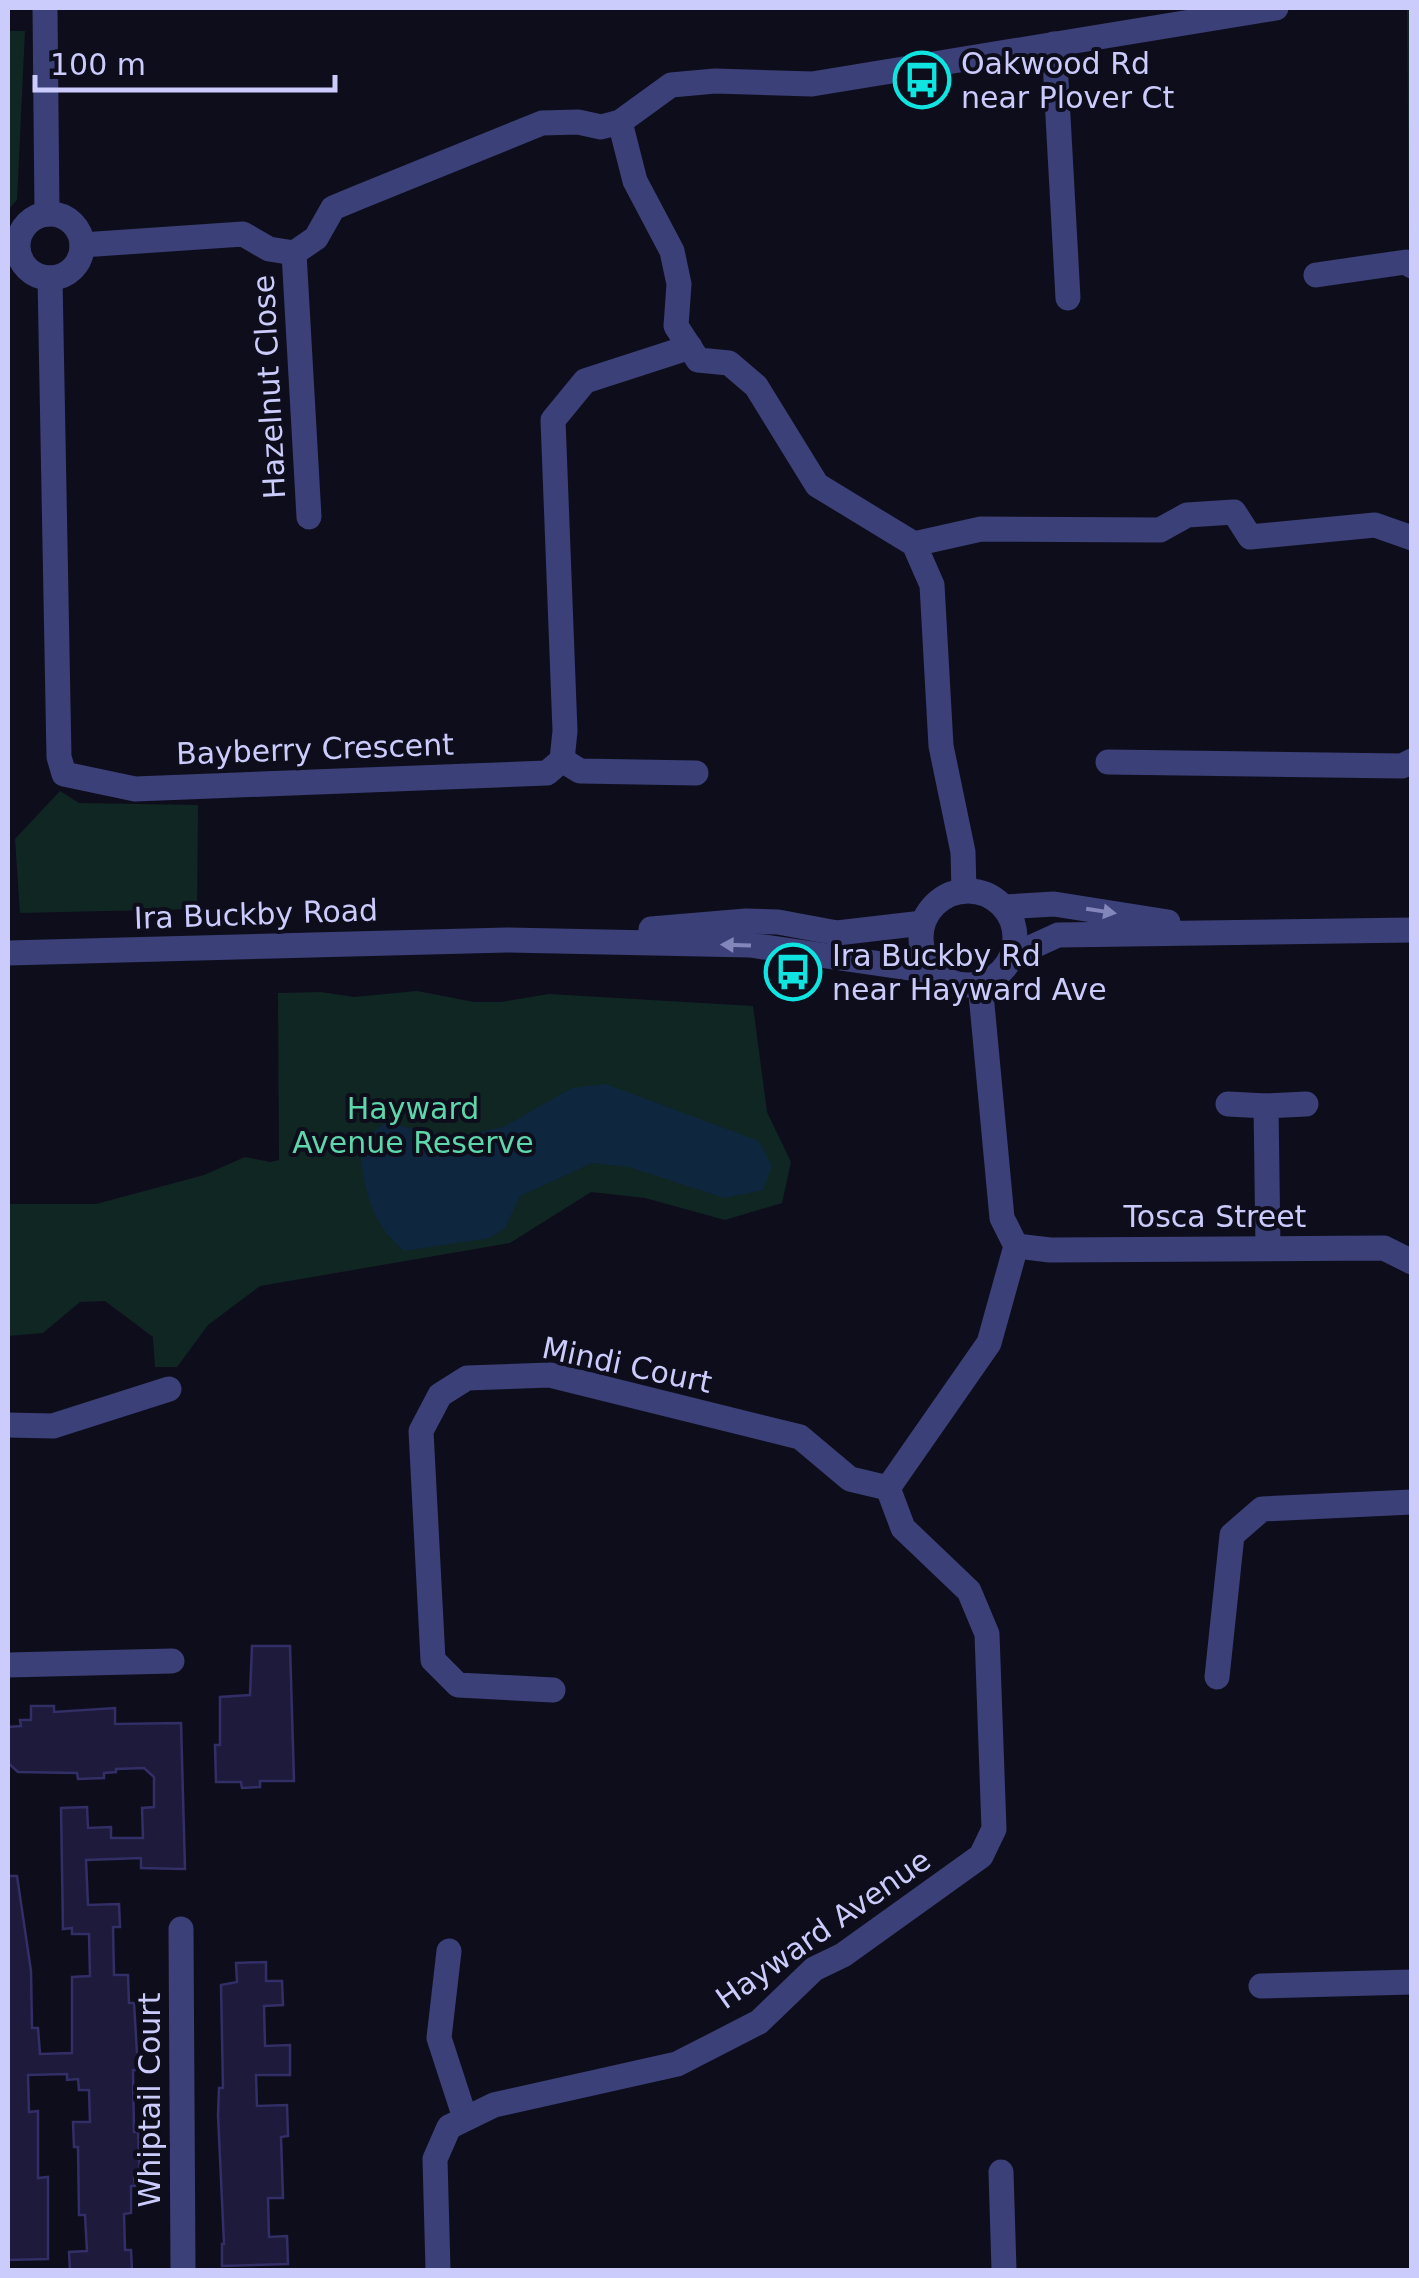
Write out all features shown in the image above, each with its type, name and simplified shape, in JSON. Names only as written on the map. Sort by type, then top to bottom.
[{"type":"street","points":[[45,8],[47,214]]},
{"type":"street","points":[[82,245],[243,234],[269,250],[294,252],[316,238],[333,208],[542,123],[578,122],[601,128],[620,122],[671,85],[715,81],[812,84],[1270,8]]},
{"type":"street","points":[[1054,44],[1068,298]]},
{"type":"street","points":[[620,122],[635,181],[672,251],[679,284],[676,326],[698,360],[730,362],[756,386],[817,485],[914,544],[932,585],[941,746],[963,852],[964,890]]},
{"type":"street","points":[[47,214],[66,217],[73,223],[82,245],[74,268],[50,278],[34,274],[13,247],[29,221],[47,214]]},
{"type":"street","name":"Hazelnut Close","points":[[294,252],[309,518]]},
{"type":"street","points":[[1316,274],[1406,262],[1412,266]]},
{"type":"street","name":"Bayberry Crescent","points":[[50,278],[59,757],[64,774],[135,789],[547,773],[562,760]]},
{"type":"street","points":[[690,348],[586,381],[553,420],[565,731],[562,760],[580,771],[696,773]]},
{"type":"street","points":[[914,544],[981,529],[1160,530],[1187,515],[1234,512],[1250,537],[1374,525],[1412,538]]},
{"type":"street","points":[[1108,762],[1402,766],[1412,761]]},
{"type":"street","points":[[964,890],[993,897],[1004,908],[1014,931],[1012,956],[1004,968],[980,983],[965,985],[936,972],[923,950],[923,923],[939,900],[964,890]]},
{"type":"street","points":[[1004,908],[1054,904],[1218,930]]},
{"type":"street","name":"Ira Buckby Road","points":[[507,940],[746,921],[778,922],[838,933],[923,923]]},
{"type":"street","points":[[1012,956],[1058,934],[1412,930]]},
{"type":"street","name":"Ira Buckby Road","points":[[8,953],[507,940],[750,945],[936,972]]},
{"type":"street","points":[[888,1488],[989,1343],[1016,1246],[1002,1218],[980,983]]},
{"type":"street","points":[[1228,1104],[1306,1104]]},
{"type":"street","points":[[1266,1106],[1268,1248]]},
{"type":"street","name":"Tosca Street","points":[[1016,1246],[1050,1250],[1384,1248],[1412,1262]]},
{"type":"street","name":"Mindi Court","points":[[553,1690],[458,1686],[433,1660],[421,1431],[440,1395],[467,1378],[550,1375],[800,1437],[850,1479],[888,1488]]},
{"type":"street","points":[[8,1425],[52,1426],[169,1388]]},
{"type":"street","name":"Hayward Avenue","points":[[465,2118],[494,2105],[677,2064],[759,2022],[814,1969],[842,1955],[981,1856],[994,1829],[988,1634],[969,1590],[903,1528],[888,1488]]},
{"type":"street","points":[[1217,1677],[1232,1535],[1262,1510],[1412,1502]]},
{"type":"street","points":[[8,1665],[172,1660]]},
{"type":"street","name":"Whiptail Court","points":[[181,1929],[183,2270]]},
{"type":"street","points":[[438,2270],[435,2159],[450,2127],[465,2118],[439,2038],[449,1951]]},
{"type":"street","points":[[1261,1986],[1412,1982]]},
{"type":"street","points":[[1001,2172],[1004,2270]]},
{"type":"green space","points":[[1407,8],[1412,8],[1411,231],[1409,230]]},
{"type":"green space","points":[[8,31],[25,31],[17,200],[8,210]]},
{"type":"green space","points":[[60,791],[79,803],[198,805],[197,909],[20,913],[15,839]]},
{"type":"green space","name":"Hayward Avenue Reserve","points":[[417,991],[474,1002],[549,994],[753,1006],[767,1112],[791,1162],[782,1203],[725,1220],[645,1198],[591,1192],[510,1243],[260,1286],[208,1325],[177,1367],[155,1367],[153,1337],[105,1301],[80,1302],[43,1333],[8,1336],[8,1204],[96,1204],[204,1175],[245,1157],[279,1160],[278,993],[321,992],[354,997]]},
{"type":"water","points":[[606,1084],[759,1141],[772,1166],[763,1190],[724,1198],[629,1167],[592,1163],[520,1196],[505,1228],[490,1238],[404,1251],[383,1228],[366,1190],[359,1145],[384,1123],[457,1137],[503,1127],[572,1088]]},
{"type":"building","points":[[252,1646],[290,1646],[294,1781],[260,1781],[260,1787],[242,1788],[241,1782],[216,1782],[215,1745],[220,1745],[220,1697],[250,1695]]},
{"type":"building","points":[[31,1706],[54,1706],[54,1712],[115,1708],[115,1724],[181,1723],[185,1869],[141,1868],[141,1858],[86,1860],[88,1905],[119,1904],[120,1927],[113,1927],[114,1975],[128,1975],[129,2003],[134,2003],[138,2070],[133,2070],[134,2132],[138,2132],[140,2177],[134,2177],[135,2186],[131,2186],[131,2213],[124,2214],[125,2250],[131,2250],[132,2270],[70,2270],[69,2252],[87,2251],[85,2215],[79,2215],[78,2147],[74,2147],[73,2122],[90,2122],[89,2090],[79,2090],[78,2079],[67,2080],[67,2074],[28,2075],[29,2112],[38,2111],[38,2178],[48,2177],[48,2259],[8,2260],[8,1876],[17,1876],[31,1971],[32,2028],[38,2028],[40,2054],[72,2053],[72,1977],[90,1976],[89,1934],[72,1934],[72,1928],[63,1929],[61,1808],[87,1807],[88,1828],[111,1827],[111,1838],[143,1838],[142,1808],[154,1807],[154,1777],[144,1768],[116,1769],[104,1773],[104,1778],[78,1779],[77,1773],[18,1772],[8,1763],[8,1727],[21,1726],[20,1720],[31,1720]]},
{"type":"building","points":[[266,1962],[266,1981],[282,1981],[283,2005],[264,2006],[265,2046],[290,2045],[290,2075],[256,2075],[257,2106],[287,2105],[288,2136],[281,2137],[283,2198],[268,2198],[269,2237],[287,2236],[288,2264],[222,2266],[218,2115],[219,2088],[223,2088],[221,1985],[237,1982],[236,1963]]},
{"type":"place","name":"Oakwood Rd near Plover Ct","points":[[922,80]]},
{"type":"place","name":"Ira Buckby Rd near Hayward Ave","points":[[793,972]]}]
